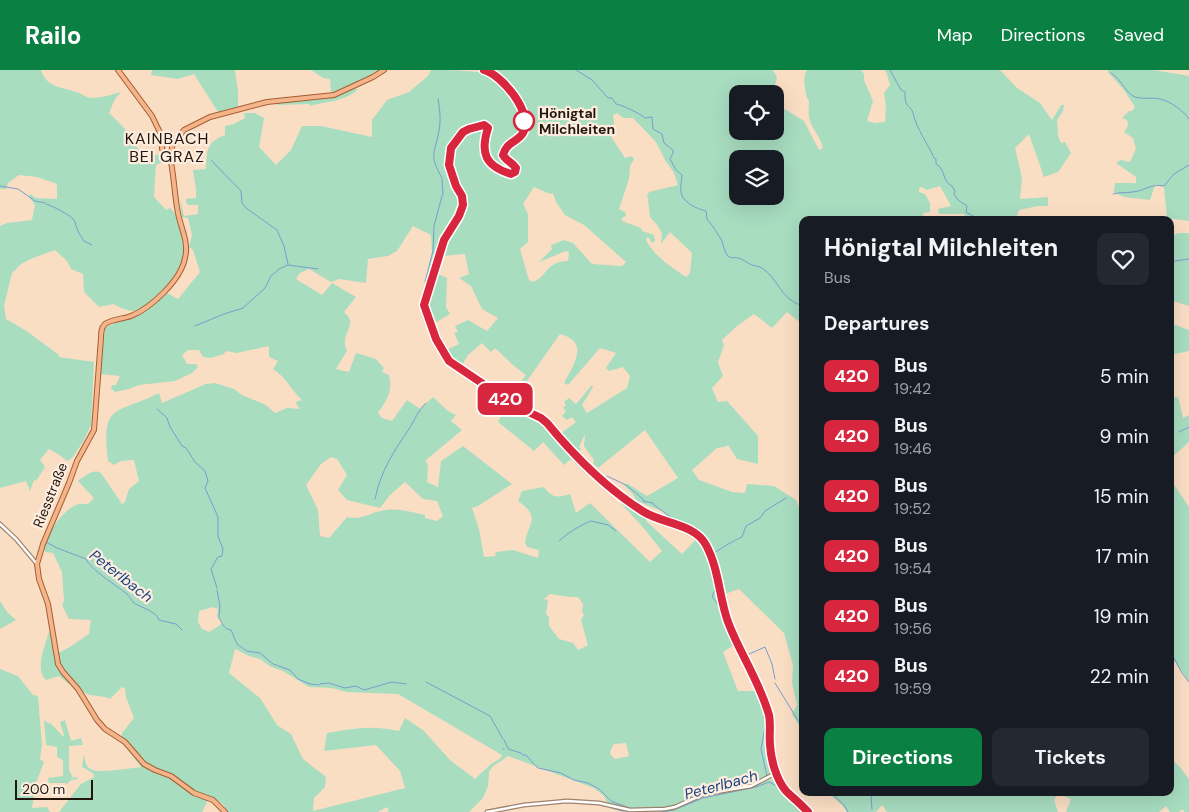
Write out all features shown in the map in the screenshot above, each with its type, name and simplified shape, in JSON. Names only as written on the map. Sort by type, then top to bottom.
[{"type":"main road","points":[[118,70],[152,116],[165,143],[169,143],[172,146]]},
{"type":"main road","points":[[165,143],[162,146],[163,150],[169,152],[188,127],[210,117],[267,102],[334,94],[373,77],[384,70]]},
{"type":"main road","points":[[484,70],[494,73],[501,79],[518,101],[525,128],[523,134],[504,148],[503,155],[516,168],[515,172],[511,174],[489,162],[483,150],[488,128],[484,125],[463,132],[451,148],[449,165],[456,186],[462,196],[463,205],[459,216],[444,240],[424,305],[436,339],[449,361],[516,406],[541,418],[594,473],[619,495],[653,517],[691,530],[700,536],[706,545],[714,568],[728,621],[737,643],[754,674],[767,710],[770,725],[771,754],[776,773],[786,790],[808,812]]},
{"type":"main road","name":"Riesstraße","points":[[36,564],[77,461],[94,430],[103,327],[108,322],[133,315],[153,301],[177,277],[185,260],[186,241],[178,215],[169,152]]},
{"type":"main road","points":[[36,564],[48,604],[58,664],[81,693],[97,720],[105,729],[125,742],[149,768],[171,776],[189,790],[213,800],[225,812]]},
{"type":"street","points":[[0,524],[16,539],[36,564]]},
{"type":"street","points":[[488,812],[524,805],[566,801],[599,803],[624,810],[659,810],[675,807],[704,794],[751,786],[776,773]]},
{"type":"green space","points":[[0,70],[41,70],[47,81],[52,84],[90,98],[121,92],[115,99],[109,113],[129,134],[143,159],[159,154],[168,158],[169,163],[156,165],[154,197],[166,210],[170,208],[174,212],[184,239],[182,258],[174,275],[150,302],[138,311],[126,310],[114,304],[99,307],[84,292],[83,274],[71,269],[67,261],[55,250],[21,264],[12,273],[4,306],[6,319],[25,330],[59,355],[59,357],[94,362],[91,425],[83,442],[72,458],[67,461],[49,449],[40,460],[45,467],[36,481],[34,480],[30,491],[26,481],[0,488],[0,226],[7,223],[32,220],[35,205],[29,197],[30,194],[36,198],[57,199],[57,184],[37,177],[19,175],[8,183],[6,189],[0,189]]},
{"type":"green space","points":[[152,70],[235,70],[238,107],[218,112],[194,74],[178,79],[151,75]]},
{"type":"green space","points":[[311,70],[381,70],[351,86],[331,93],[330,79],[323,78]]},
{"type":"green space","points":[[431,70],[465,71],[491,75],[497,77],[512,95],[503,78],[490,70],[773,70],[777,77],[775,85],[729,85],[729,140],[784,140],[784,109],[804,121],[819,150],[823,148],[809,117],[809,100],[804,84],[807,70],[861,70],[873,101],[867,121],[875,123],[885,122],[886,107],[884,93],[890,85],[885,70],[1000,70],[1017,88],[1040,103],[1052,120],[1061,105],[1064,105],[1063,111],[1057,120],[1058,136],[1061,143],[1065,142],[1071,153],[1058,172],[1044,177],[1029,134],[1015,148],[1022,178],[1020,199],[1048,197],[1048,206],[1019,210],[1017,216],[939,214],[938,209],[951,206],[940,186],[927,190],[919,188],[919,192],[925,194],[930,203],[930,212],[923,213],[923,216],[799,216],[799,322],[787,312],[772,328],[754,314],[722,340],[724,345],[718,362],[723,376],[712,388],[718,402],[727,401],[758,436],[758,464],[737,459],[728,445],[717,448],[692,470],[699,480],[732,492],[745,493],[747,484],[774,486],[796,500],[799,508],[799,725],[792,714],[797,705],[792,683],[793,665],[784,633],[739,589],[722,595],[730,624],[738,642],[723,652],[738,691],[763,691],[769,710],[774,770],[773,773],[753,785],[775,778],[780,787],[806,812],[628,812],[628,809],[608,804],[604,796],[594,788],[508,756],[492,767],[483,798],[469,812],[387,812],[389,810],[387,807],[378,812],[228,812],[223,804],[210,796],[202,812],[59,812],[81,784],[94,777],[93,773],[82,767],[84,754],[87,766],[97,771],[141,767],[122,742],[122,733],[134,718],[126,697],[125,688],[122,687],[110,699],[93,696],[78,689],[59,676],[46,680],[41,669],[42,656],[49,631],[54,655],[89,634],[91,620],[69,619],[62,605],[64,601],[62,572],[53,553],[45,552],[50,532],[65,512],[76,505],[88,504],[94,498],[78,481],[89,473],[95,471],[101,473],[122,504],[125,502],[129,489],[139,481],[134,460],[121,461],[114,465],[108,461],[106,442],[109,419],[114,413],[159,393],[162,403],[206,384],[215,383],[234,389],[242,395],[266,405],[275,413],[287,408],[300,409],[295,402],[302,400],[273,369],[278,361],[269,357],[269,346],[237,353],[226,351],[224,354],[211,358],[203,357],[199,350],[188,350],[182,355],[187,364],[196,364],[198,367],[192,373],[175,381],[139,385],[115,392],[111,388],[112,385],[116,385],[120,376],[100,374],[105,328],[137,315],[165,292],[178,299],[200,272],[193,250],[189,247],[192,235],[188,218],[182,217],[180,199],[184,216],[198,214],[198,205],[186,203],[186,199],[196,198],[193,170],[206,169],[209,148],[214,141],[225,135],[225,126],[245,118],[244,113],[255,113],[264,118],[259,147],[276,165],[291,150],[302,126],[321,126],[372,137],[372,120],[387,100],[409,92],[428,76]],"holes":[[[617,113],[623,118],[633,118],[656,142],[674,173],[678,185],[649,192],[647,196],[650,217],[662,234],[661,244],[670,232],[692,253],[690,273],[686,277],[663,261],[650,246],[646,240],[647,237],[652,243],[655,241],[654,235],[622,221],[622,218],[626,216],[625,212],[619,209],[629,179],[630,166],[634,159],[632,156],[625,158],[610,135],[614,123],[613,115]],[[534,187],[550,194],[553,193],[556,202],[565,215],[584,225],[626,262],[622,266],[592,264],[573,243],[564,240],[551,245],[552,249],[539,262],[566,251],[569,252],[568,261],[555,263],[538,279],[533,282],[529,280],[520,249],[528,242],[528,214],[523,204]],[[413,226],[431,235],[432,252],[422,299],[429,282],[424,305],[430,326],[450,314],[446,307],[447,278],[436,273],[442,256],[465,254],[469,274],[459,278],[471,286],[482,309],[498,318],[487,331],[468,320],[455,326],[458,332],[454,333],[459,344],[444,351],[460,368],[468,355],[482,343],[491,352],[495,348],[526,375],[520,383],[524,385],[560,334],[575,342],[577,348],[575,361],[564,383],[568,385],[600,348],[616,353],[606,368],[609,371],[623,367],[630,376],[627,388],[587,413],[582,405],[593,387],[592,385],[576,404],[569,398],[564,402],[566,405],[563,408],[566,411],[562,416],[567,420],[572,417],[576,422],[560,434],[542,416],[525,409],[505,396],[501,404],[503,412],[498,422],[534,451],[543,442],[564,465],[571,459],[585,473],[588,470],[575,455],[581,449],[579,447],[585,434],[584,446],[594,460],[593,463],[598,468],[645,430],[678,478],[647,496],[628,484],[623,484],[637,501],[664,512],[668,520],[696,529],[700,535],[682,554],[646,521],[650,514],[623,495],[616,498],[662,551],[650,562],[590,503],[576,513],[570,494],[555,496],[544,487],[522,491],[518,501],[525,506],[531,515],[531,524],[525,542],[527,547],[539,550],[538,558],[513,550],[496,552],[495,556],[484,557],[479,529],[472,508],[512,484],[463,446],[441,461],[438,487],[427,482],[428,467],[426,460],[462,430],[451,421],[456,415],[448,411],[433,397],[420,409],[407,400],[392,421],[382,418],[378,413],[388,395],[390,381],[389,375],[382,372],[384,368],[376,359],[356,353],[349,372],[336,369],[347,351],[345,338],[350,320],[344,312],[356,297],[332,283],[322,295],[296,279],[300,273],[309,269],[331,282],[339,279],[366,283],[368,259],[388,256],[397,251]],[[331,457],[337,459],[347,475],[338,490],[347,500],[380,508],[390,495],[405,482],[423,499],[437,501],[443,516],[437,521],[425,518],[425,515],[409,511],[387,510],[360,517],[347,517],[329,538],[320,536],[318,510],[306,485],[321,464]],[[550,594],[578,597],[583,604],[582,611],[584,615],[581,620],[588,645],[578,650],[573,643],[559,639],[549,626],[549,617],[546,614],[548,600],[544,599]],[[213,607],[218,609],[217,617],[223,623],[209,632],[202,629],[198,622],[199,611]],[[235,649],[260,659],[309,687],[332,688],[346,692],[398,694],[502,755],[501,758],[491,764],[475,779],[450,760],[423,730],[405,718],[399,731],[363,728],[327,733],[324,751],[376,745],[400,771],[405,788],[313,811],[314,798],[325,787],[326,777],[303,759],[291,734],[277,725],[260,698],[229,673]],[[626,743],[629,756],[615,759],[610,754],[614,744]]]},
{"type":"green space","points":[[1108,70],[1154,70],[1189,76],[1189,221],[1174,219],[1174,216],[1167,216],[1164,187],[1155,185],[1150,200],[1124,197],[1114,192],[1115,183],[1136,183],[1136,177],[1116,163],[1121,160],[1130,162],[1136,149],[1133,138],[1124,132],[1128,122],[1122,118],[1135,107],[1124,90]]},
{"type":"green space","points":[[356,88],[357,90],[347,97],[310,106],[309,104],[278,105],[278,103],[330,98]]},
{"type":"green space","points":[[1189,233],[1189,306],[1174,301],[1174,235]]},
{"type":"green space","points":[[1174,324],[1189,330],[1189,351],[1174,354]]},
{"type":"green space","points":[[1178,397],[1183,418],[1189,415],[1189,442],[1174,455],[1174,398]]},
{"type":"green space","points":[[1174,485],[1189,507],[1189,681],[1174,660]]},
{"type":"green space","points":[[0,601],[7,612],[16,620],[0,629]]},
{"type":"green space","points":[[0,669],[18,676],[33,695],[38,696],[42,745],[40,759],[44,762],[36,783],[32,808],[47,807],[50,812],[0,812]]},
{"type":"green space","points":[[44,720],[49,724],[49,722],[63,736],[60,722],[65,720],[71,741],[81,738],[83,745],[69,746],[69,770],[73,778],[77,777],[78,779],[71,780],[67,784],[49,783],[48,778],[63,776],[63,760],[57,757],[57,747],[46,745]]},
{"type":"green space","points":[[1174,762],[1189,779],[1189,812],[1184,812],[1183,809],[1179,812],[1170,812],[1166,806],[1159,812],[1066,812],[1071,799],[1063,796],[1174,796]]},
{"type":"green space","points":[[832,796],[1057,796],[1054,800],[1058,812],[887,812],[882,805],[876,812],[847,812]]},
{"type":"waterway","points":[[576,70],[592,80],[616,104],[645,118],[652,117],[653,129],[662,134],[664,143],[673,150],[670,159],[676,170],[682,175],[682,196],[698,209],[706,211],[707,219],[722,241],[727,255],[762,268],[772,277],[788,298],[799,305]]},
{"type":"waterway","points":[[890,70],[901,90],[905,92],[906,103],[912,110],[920,130],[936,159],[936,164],[941,169],[947,182],[952,186],[958,200],[967,206],[966,212],[973,216]]},
{"type":"waterway","points":[[1111,73],[1133,96],[1164,100],[1184,113],[1189,119]]},
{"type":"waterway","points":[[438,99],[440,123],[434,159],[442,178]]},
{"type":"waterway","points":[[211,160],[241,191],[242,203],[246,208],[277,230],[284,246],[288,264]]},
{"type":"waterway","points":[[1113,194],[1137,191],[1152,186],[1164,186],[1174,174],[1189,165]]},
{"type":"waterway","points":[[442,179],[443,195]]},
{"type":"waterway","points":[[0,186],[18,189],[35,201],[45,203]]},
{"type":"waterway","points":[[422,304],[427,285],[425,282],[433,251],[434,226],[442,196]]},
{"type":"waterway","points":[[46,204],[72,218],[84,241],[92,245]]},
{"type":"waterway","points":[[1174,262],[1189,259]]},
{"type":"waterway","points":[[195,326],[243,308],[265,288],[271,276],[279,269],[288,265],[318,269]]},
{"type":"waterway","points":[[431,329],[433,340],[445,358]]},
{"type":"waterway","points":[[449,364],[457,370]]},
{"type":"waterway","points":[[504,401],[514,407]]},
{"type":"waterway","points":[[375,499],[388,462],[426,403]]},
{"type":"waterway","points":[[157,409],[167,418],[170,427],[182,446],[186,448],[195,462],[205,471],[208,481],[205,488],[218,517],[218,536],[223,549],[222,556],[218,557],[211,569],[217,588]]},
{"type":"waterway","points":[[519,410],[534,417]]},
{"type":"waterway","points":[[546,424],[561,442]]},
{"type":"waterway","points":[[1179,432],[1189,427]]},
{"type":"waterway","points":[[572,454],[586,470],[590,471]]},
{"type":"waterway","points":[[607,476],[626,485],[643,501],[653,503],[679,523],[696,529],[700,535]]},
{"type":"waterway","points":[[712,555],[742,537],[746,526],[786,498]]},
{"type":"waterway","points":[[559,541],[591,521],[608,525],[616,531]]},
{"type":"waterway","name":"Peterlbach","points":[[46,542],[86,559],[98,573],[127,594],[134,603],[152,612],[159,620],[176,624],[182,630]]},
{"type":"waterway","points":[[717,570],[719,576]]},
{"type":"waterway","points":[[717,584],[712,597],[723,612],[722,618],[729,637],[742,656]]},
{"type":"waterway","points":[[217,590],[220,606],[219,616]]},
{"type":"waterway","name":"Peterlbach","points":[[219,617],[224,627],[231,630],[237,644],[247,651],[260,653],[273,664],[290,670],[298,679],[310,684],[319,685]]},
{"type":"waterway","points":[[747,655],[765,647],[772,664],[775,679]]},
{"type":"waterway","points":[[1174,658],[1189,682]]},
{"type":"waterway","name":"Peterlbach","points":[[320,684],[329,683],[345,688],[356,686],[364,690],[392,682],[406,684]]},
{"type":"waterway","points":[[426,682],[490,716],[503,739]]},
{"type":"waterway","points":[[775,683],[799,722]]},
{"type":"waterway","points":[[759,693],[765,707],[766,722],[761,749],[767,776]]},
{"type":"waterway","points":[[504,740],[508,748]]},
{"type":"waterway","name":"Peterlbach","points":[[508,749],[526,755],[534,764]]},
{"type":"waterway","name":"Peterlbach","points":[[535,765],[538,768],[561,773],[574,780],[588,783],[599,789],[611,801],[632,809]]},
{"type":"waterway","name":"Peterlbach","points":[[662,812],[674,810],[703,798],[756,787],[769,782],[777,786],[804,812]]},
{"type":"waterway","points":[[834,796],[844,805],[848,812]]},
{"type":"waterway","points":[[872,796],[872,809]]},
{"type":"waterway","points":[[612,808],[622,811],[637,811]]},
{"type":"waterway","name":"Peterlbach","points":[[637,811],[642,812]]},
{"type":"bus line","name":"420","points":[[484,70],[494,73],[501,79],[518,101],[523,114],[525,128],[523,134],[504,148],[503,155],[506,160],[516,168],[515,172],[511,174],[506,173],[489,162],[483,150],[488,128],[484,125],[463,132],[451,148],[449,165],[456,186],[462,196],[463,205],[459,216],[444,240],[424,305],[436,339],[449,361],[516,406],[541,418],[601,480],[619,495],[653,517],[691,530],[700,536],[706,545],[719,583],[728,621],[737,643],[754,674],[767,710],[770,725],[769,743],[776,773],[781,784],[808,812]]},
{"type":"place","name":"Hönigtal Milchleiten","points":[[524,121]]},
{"type":"district","name":"KAINBACH BEI GRAZ","points":[[167,147]]}]
